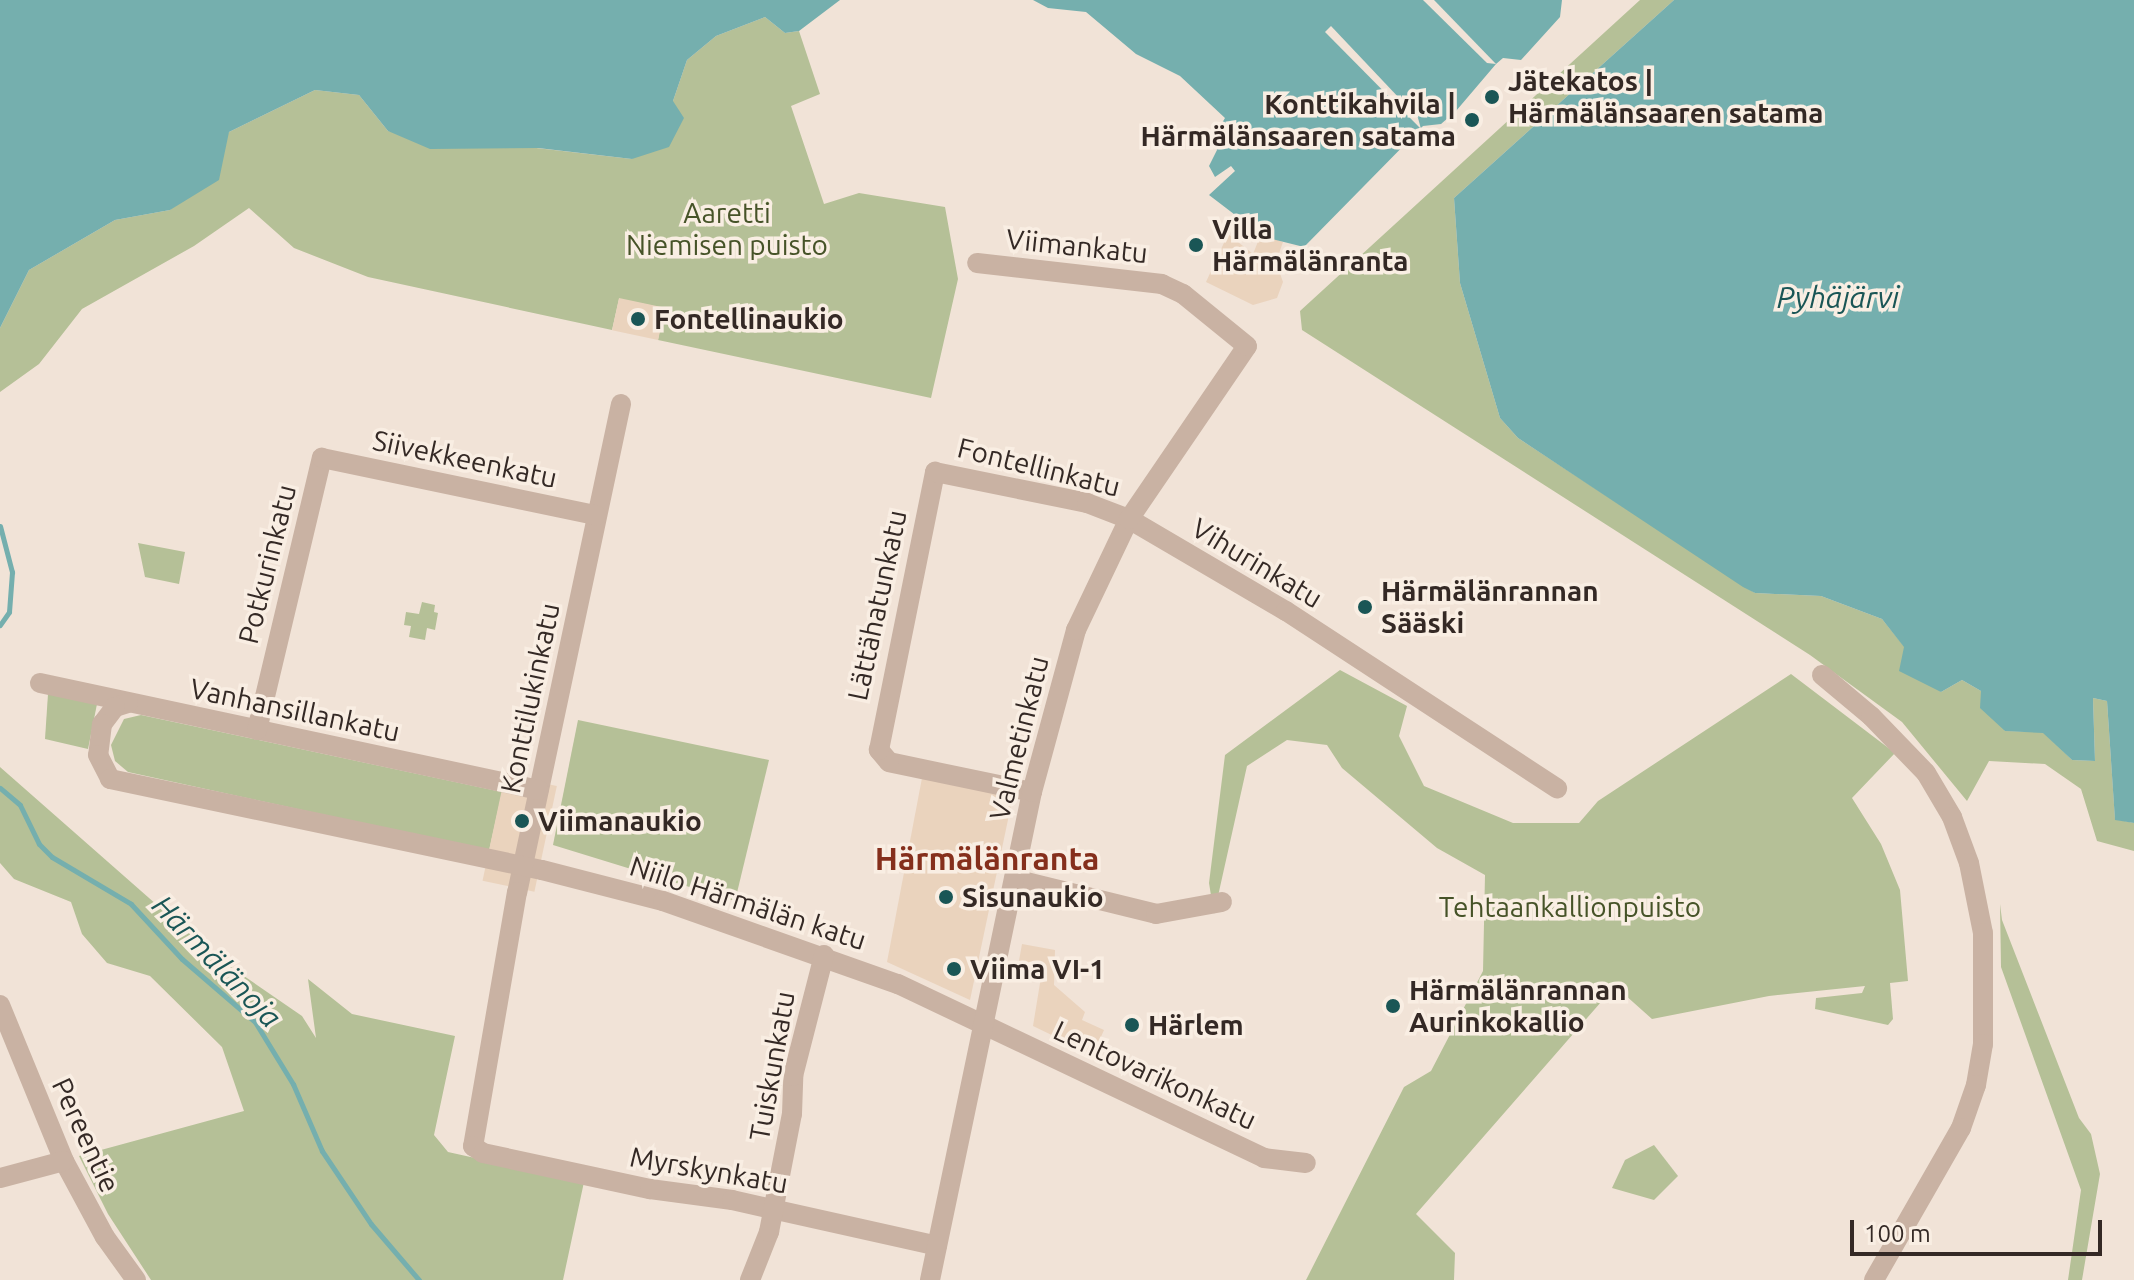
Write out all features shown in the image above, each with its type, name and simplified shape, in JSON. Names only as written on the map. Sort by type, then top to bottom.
[{"type":"street","name":"Viimankatu","points":[[977,263],[1162,284],[1183,294],[1247,346]]},
{"type":"street","name":"Valmetinkatu","points":[[930,1280],[1032,792],[1076,630],[1129,519],[1247,346]]},
{"type":"street","name":"Konttilukinkatu","points":[[473,1146],[523,866],[621,404]]},
{"type":"street","name":"Siivekkeenkatu","points":[[322,458],[596,515]]},
{"type":"street","name":"Potkurinkatu","points":[[257,730],[322,458]]},
{"type":"street","name":"Fontellinkatu","points":[[935,472],[1077,501],[1129,519]]},
{"type":"street","name":"Lättähatunkatu","points":[[935,472],[879,750],[889,762],[1032,792]]},
{"type":"street","name":"Vihurinkatu","points":[[1129,519],[1286,611],[1557,788]]},
{"type":"street","points":[[1822,675],[1883,727],[1926,773],[1952,817],[1969,863],[1983,933],[1983,1044],[1976,1085],[1961,1128],[1874,1280]]},
{"type":"street","name":"Vanhansillankatu","points":[[40,683],[539,790]]},
{"type":"street","name":"Niilo Härmälän katu","points":[[128,703],[115,707],[102,724],[98,755],[110,779],[523,866],[663,901],[824,955],[983,1026]]},
{"type":"street","points":[[1014,879],[1156,914],[1222,902]]},
{"type":"street","name":"Tuiskunkatu","points":[[750,1280],[763,1257],[792,1114],[793,1076],[824,955]]},
{"type":"street","name":"Pereentie","points":[[0,1005],[64,1161],[105,1237],[136,1280]]},
{"type":"street","name":"Lentovarikonkatu","points":[[983,1026],[1264,1158],[1306,1163]]},
{"type":"street","name":"Myrskynkatu","points":[[473,1146],[483,1153],[650,1189],[773,1209],[937,1246]]},
{"type":"street","points":[[0,1178],[64,1161]]},
{"type":"green space","points":[[1640,0],[1674,0],[1454,198],[1460,283],[1500,418],[1518,438],[1755,593],[1821,596],[1882,619],[1941,692],[1962,680],[1981,691],[2005,731],[2043,732],[2072,760],[2095,761],[2093,698],[2107,701],[2115,819],[2134,823],[2134,851],[2097,841],[2081,789],[2045,764],[1989,761],[1967,801],[1902,722],[1810,655],[1302,330],[1300,311]]},
{"type":"green space","name":"Aaretti Niemisen puisto","points":[[765,17],[785,33],[799,31],[820,94],[791,106],[824,204],[859,193],[945,207],[958,279],[931,398],[658,340],[664,308],[619,299],[612,330],[368,277],[294,248],[249,208],[194,246],[82,309],[39,364],[0,392],[0,328],[29,270],[115,220],[170,210],[229,132],[315,90],[359,95],[388,131],[632,159],[673,101],[687,60],[716,36]]},
{"type":"green space","points":[[138,543],[185,552],[179,584],[145,577]]},
{"type":"green space","points":[[422,602],[435,605],[434,612],[438,613],[435,630],[427,628],[425,640],[409,637],[411,626],[404,625],[406,612],[419,614]]},
{"type":"green space","name":"Tehtaankallionpuisto","points":[[1340,670],[1407,706],[1399,736],[1424,786],[1513,823],[1579,823],[1598,801],[1791,674],[1895,753],[1852,798],[1881,844],[1900,890],[1908,981],[1890,983],[1893,1019],[1888,1025],[1815,1009],[1816,998],[1862,993],[1865,986],[1769,996],[1652,1019],[1615,986],[1416,1214],[1455,1253],[1454,1280],[1306,1280],[1404,1087],[1431,1071],[1483,971],[1485,875],[1437,848],[1342,768],[1327,745],[1287,740],[1247,766],[1214,914],[1209,883],[1225,755]]},
{"type":"green space","points":[[48,694],[97,704],[88,749],[45,739]]},
{"type":"green space","points":[[141,715],[502,792],[489,851],[128,772],[115,761],[111,745],[124,719]]},
{"type":"green space","points":[[578,720],[769,760],[735,901],[553,845]]},
{"type":"green space","points":[[0,767],[215,956],[302,1016],[316,1038],[308,979],[352,1014],[455,1036],[434,1135],[448,1152],[584,1182],[563,1280],[151,1280],[108,1214],[79,1156],[244,1111],[222,1047],[150,976],[107,963],[82,934],[71,902],[14,879],[0,863]]},
{"type":"green space","points":[[2000,904],[2002,920],[2079,1118],[2091,1134],[2100,1174],[2082,1280],[2068,1280],[2081,1190],[2001,967]]},
{"type":"green space","points":[[1654,1145],[1678,1176],[1654,1200],[1612,1188],[1625,1160]]},
{"type":"shaded area","points":[[1228,234],[1253,254],[1261,234],[1283,242],[1276,262],[1283,282],[1277,298],[1253,305],[1206,282]]},
{"type":"shaded area","name":"Fontellinaukio","points":[[619,298],[665,308],[658,340],[612,330]]},
{"type":"shaded area","name":"Viimanaukio","points":[[505,775],[557,786],[534,892],[483,881]]},
{"type":"shaded area","name":"Sisunaukio","points":[[922,778],[1013,796],[970,1000],[887,962]]},
{"type":"shaded area","points":[[1022,944],[1055,950],[1054,985],[1085,1012],[1082,1020],[1104,1030],[1093,1055],[1033,1026],[1041,977],[1017,972]]},
{"type":"water","points":[[0,0],[840,0],[799,31],[785,33],[765,17],[716,36],[687,60],[673,101],[684,118],[669,147],[632,159],[538,148],[430,149],[388,131],[359,95],[315,90],[229,132],[219,180],[170,210],[115,220],[29,270],[0,328]]},
{"type":"water","points":[[1033,0],[1562,0],[1560,17],[1521,60],[1503,58],[1441,124],[1423,126],[1304,247],[1264,237],[1209,195],[1235,171],[1231,166],[1215,177],[1209,166],[1217,150],[1213,138],[1225,118],[1180,76],[1136,54],[1086,12],[1048,8]]},
{"type":"water","name":"Pyhäjärvi","points":[[1674,0],[2134,0],[2134,823],[2115,820],[2107,701],[2093,698],[2095,761],[2072,760],[2043,733],[2005,731],[1980,708],[1981,691],[1962,680],[1941,692],[1899,671],[1904,647],[1882,619],[1821,596],[1755,593],[1743,587],[1518,438],[1500,418],[1460,283],[1454,198]]},
{"type":"pier","points":[[1423,0],[1434,0],[1496,64],[1487,63]]},
{"type":"pier","points":[[1331,26],[1418,118],[1421,129],[1325,32]]},
{"type":"waterway","name":"Härmälänoja","points":[[0,526],[12,572],[9,612],[0,625]]},
{"type":"waterway","name":"Härmälänoja","points":[[0,788],[20,805],[39,844],[52,857],[131,904],[182,959],[255,1022],[293,1084],[322,1151],[371,1224],[419,1280]]},
{"type":"place","name":"Jätekatos | Härmälänsaaren satama","points":[[1492,97]]},
{"type":"place","name":"Konttikahvila | Härmälänsaaren satama","points":[[1472,120]]},
{"type":"place","name":"Villa Härmälänranta","points":[[1196,245]]},
{"type":"place","name":"Fontellinaukio","points":[[638,319]]},
{"type":"place","name":"Härmälänrannan Sääski","points":[[1365,607]]},
{"type":"place","name":"Viimanaukio","points":[[522,821]]},
{"type":"place","name":"Sisunaukio","points":[[946,897]]},
{"type":"place","name":"Viima VI-1","points":[[954,969]]},
{"type":"place","name":"Härmälänrannan Aurinkokallio","points":[[1393,1006]]},
{"type":"place","name":"Härlem","points":[[1132,1025]]},
{"type":"district","name":"Härmälänranta","points":[[987,858]]}]
